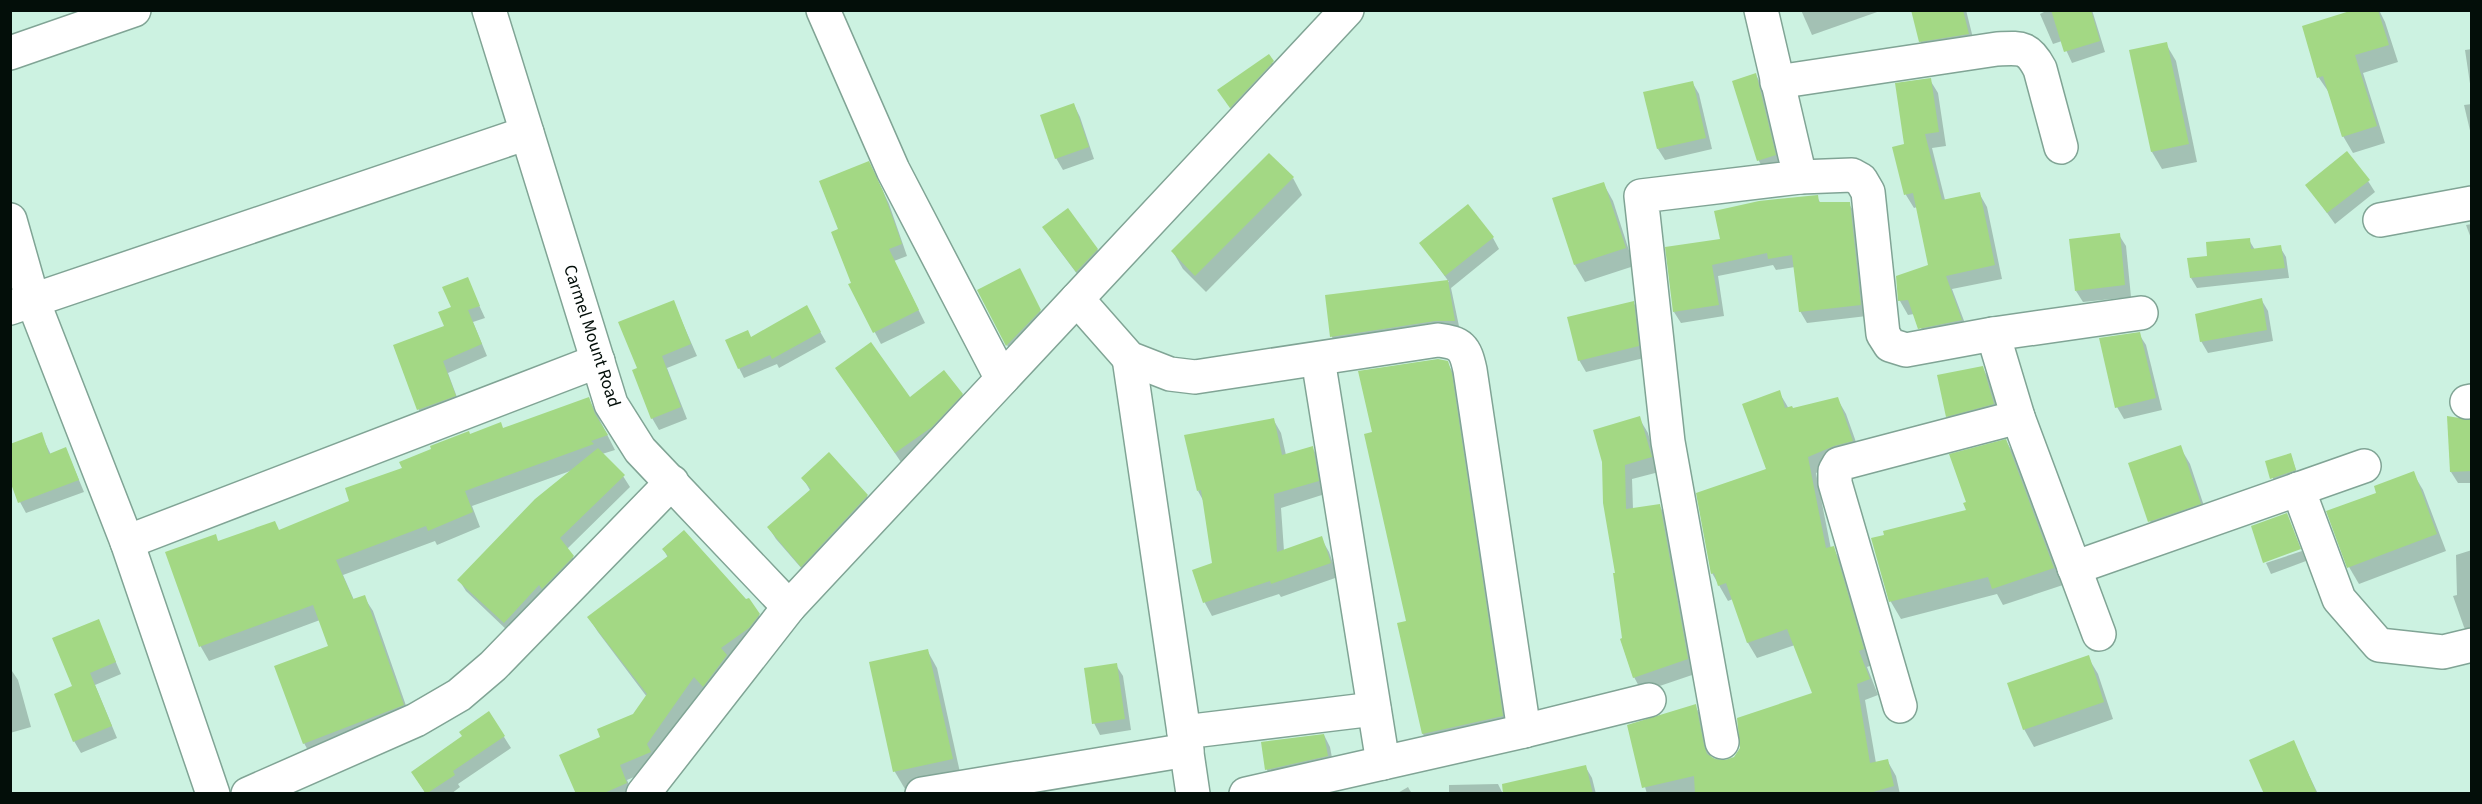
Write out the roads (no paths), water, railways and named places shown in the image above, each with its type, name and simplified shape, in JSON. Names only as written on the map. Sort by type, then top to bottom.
[{"type":"street","points":[[10,53],[134,10]]},
{"type":"street","name":"Carmel Mount Road","points":[[489,10],[611,404],[640,450],[789,607]]},
{"type":"street","points":[[823,10],[893,170],[1002,379]]},
{"type":"street","points":[[643,794],[789,607],[1347,10]]},
{"type":"street","points":[[1761,10],[1800,177]]},
{"type":"street","points":[[1777,82],[1997,49],[2023,48],[2034,57],[2040,69],[2061,147]]},
{"type":"street","points":[[22,304],[527,133]]},
{"type":"street","points":[[1722,742],[1668,442],[1641,196],[1800,177],[1852,175],[1861,180],[1868,192],[1883,334],[1890,345],[1906,350],[1993,334],[2141,313]]},
{"type":"street","points":[[2380,220],[2472,203]]},
{"type":"street","points":[[10,220],[22,304],[126,542],[213,794]]},
{"type":"street","points":[[1077,299],[1129,358],[1170,374],[1195,377],[1438,340],[1455,342],[1466,352],[1524,731]]},
{"type":"street","points":[[1993,334],[2018,417],[2099,634]]},
{"type":"street","points":[[1129,358],[1193,794]]},
{"type":"street","points":[[1318,359],[1383,763]]},
{"type":"street","points":[[126,542],[597,361]]},
{"type":"street","points":[[1900,706],[1835,483],[1835,471],[1839,464],[2018,417]]},
{"type":"street","points":[[2074,568],[2364,466]]},
{"type":"street","points":[[248,794],[416,720],[459,695],[493,666],[672,482]]},
{"type":"street","points":[[2298,489],[2338,599],[2379,645],[2443,652],[2472,645]]},
{"type":"street","points":[[1246,794],[1649,700]]},
{"type":"street","points":[[922,794],[1186,741],[1374,709]]}]
